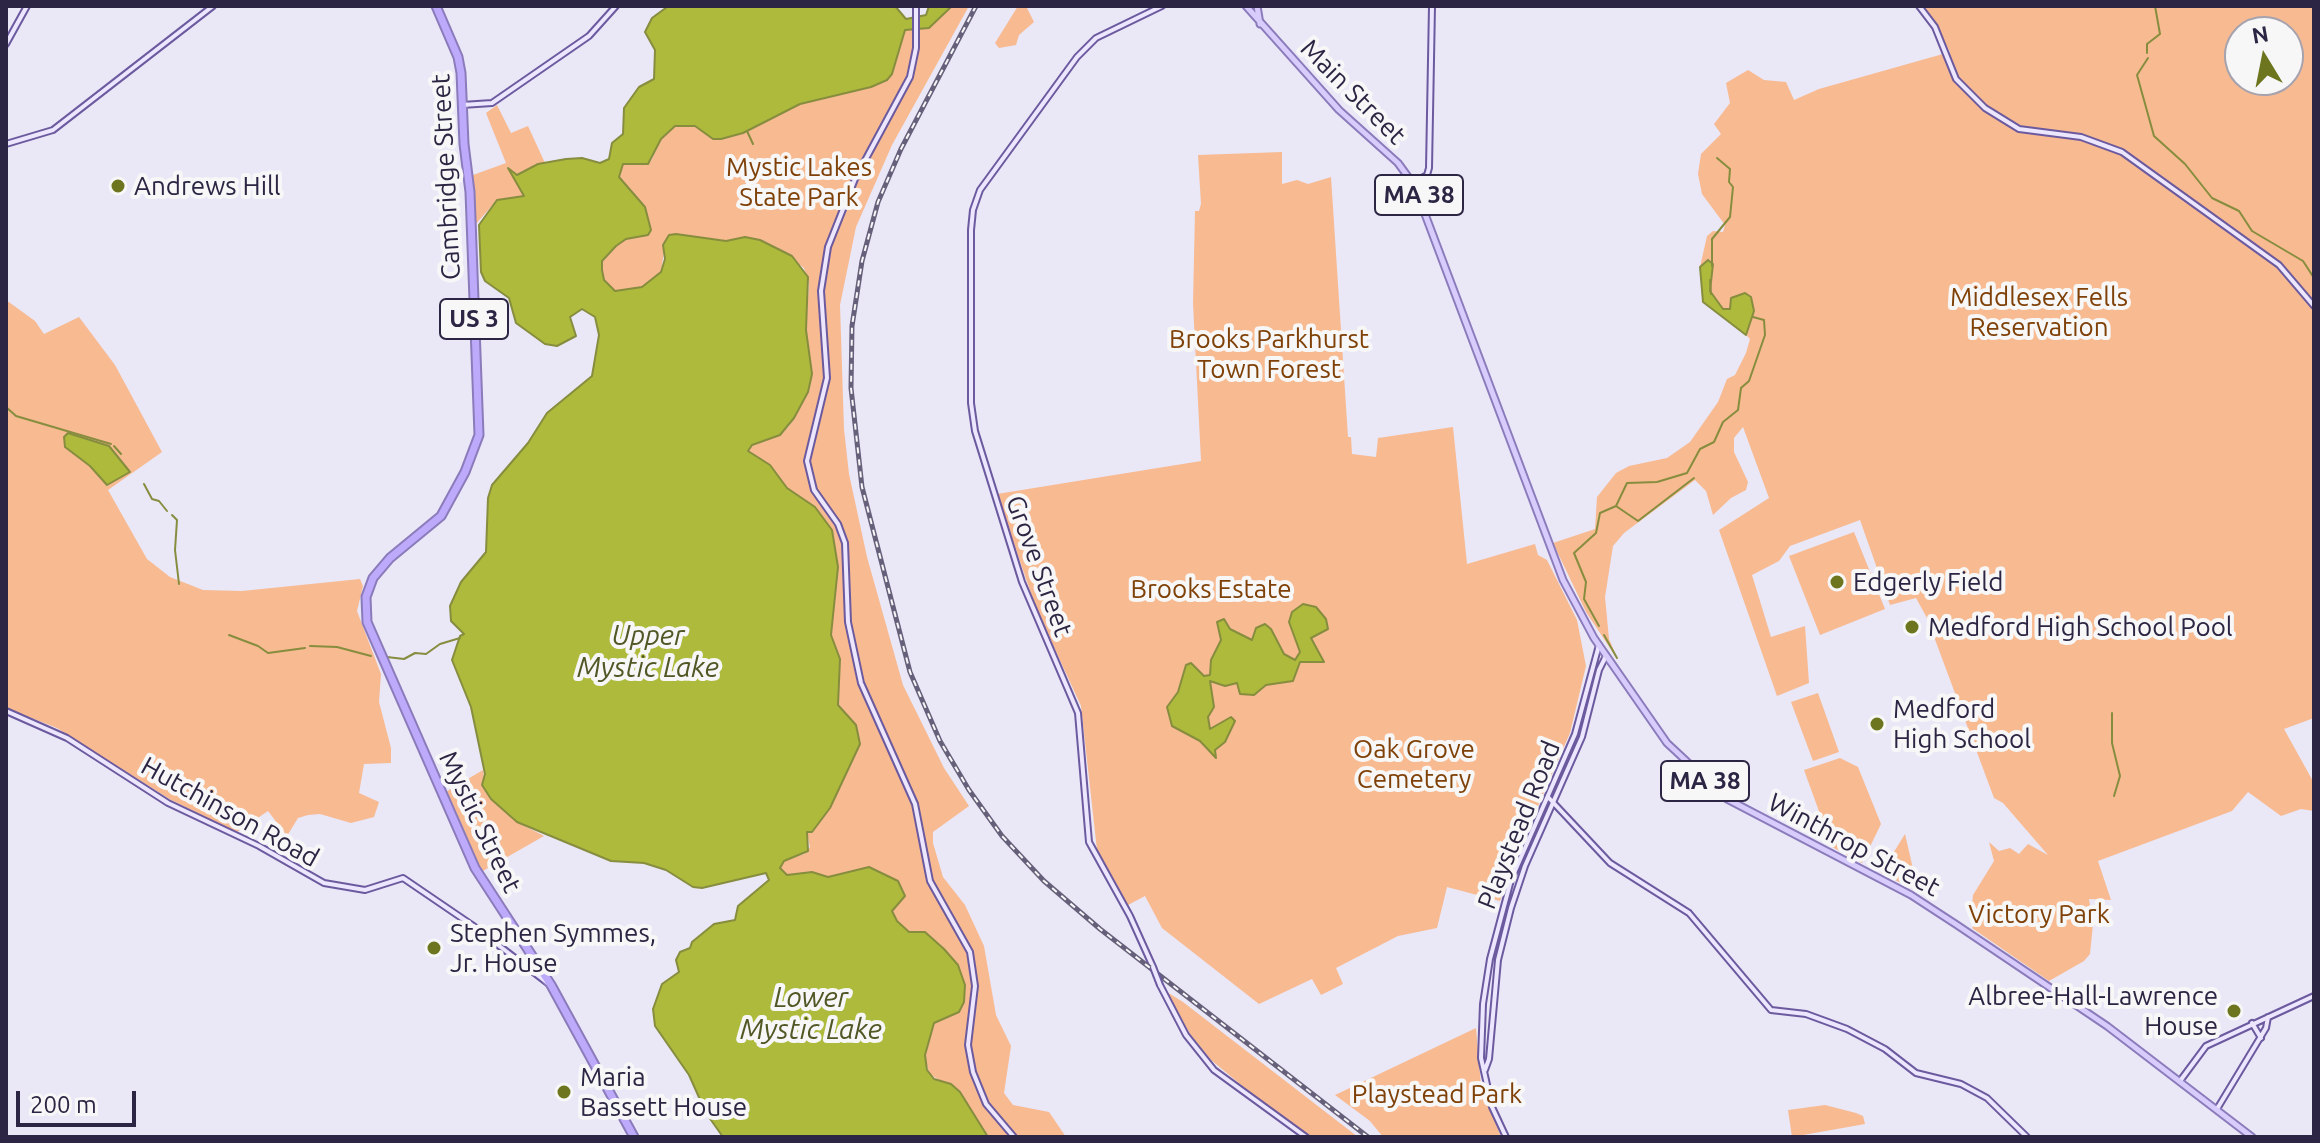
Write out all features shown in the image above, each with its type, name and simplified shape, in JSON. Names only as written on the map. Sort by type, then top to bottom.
[{"type":"highway","name":"Cambridge Street","points":[[366,597],[373,578],[385,563],[446,510],[478,439],[470,192],[458,57],[436,6]]},
{"type":"highway","name":"Mystic Street","points":[[366,597],[366,616],[372,638],[475,868],[551,985],[634,1137]]},
{"type":"main road","points":[[6,44],[27,6]]},
{"type":"main road","points":[[6,144],[53,130],[213,6]]},
{"type":"main road","points":[[462,105],[492,103],[589,36],[616,6]]},
{"type":"main road","points":[[916,6],[915,58],[907,85],[855,179],[826,253],[821,291],[827,378],[809,447],[808,468],[814,490],[838,524],[845,543],[848,622],[861,683],[915,804],[930,881],[963,936],[971,958],[974,995],[968,1045],[973,1072],[986,1104],[1014,1137]]},
{"type":"main road","name":"Grove Street","points":[[1162,6],[1096,38],[1077,57],[980,190],[973,207],[971,230],[971,403],[975,431],[1030,602],[1078,713],[1089,842],[1130,916],[1186,1035],[1214,1070],[1306,1137]]},
{"type":"main road","points":[[1246,6],[1256,6],[1260,25]]},
{"type":"main road","name":"Main Street","points":[[1246,6],[1357,130],[1398,163],[1413,183],[1498,414]]},
{"type":"main road","points":[[1413,183],[1427,175],[1429,168],[1432,6]]},
{"type":"main road","points":[[1919,6],[1935,27],[1956,79],[1985,108],[2019,129],[2081,137],[2122,152],[2260,249],[2298,283],[2314,306]]},
{"type":"main road","name":"Winthrop Street","points":[[1498,414],[1554,559],[1599,645],[1661,736],[1727,799],[1924,903],[2064,996],[2252,1137]]},
{"type":"main road","name":"Playstead Road","points":[[1506,1137],[1492,1107],[1481,1058],[1481,1021],[1492,946],[1511,880],[1575,734],[1599,645]]},
{"type":"main road","name":"Playstead Road","points":[[1485,1070],[1489,1059],[1495,976],[1506,928],[1525,866],[1582,737],[1606,656]]},
{"type":"main road","points":[[1588,689],[1595,690]]},
{"type":"main road","name":"Hutchinson Road","points":[[6,711],[87,749],[179,809],[259,846],[324,883],[365,890],[403,878],[551,985]]},
{"type":"main road","points":[[1548,797],[1610,863],[1689,913],[1771,1010],[1806,1014],[1847,1029],[1885,1049],[1916,1073],[1961,1084],[1987,1098],[2027,1137]]},
{"type":"main road","points":[[2180,1081],[2206,1046],[2314,996]]},
{"type":"main road","points":[[2217,1109],[2261,1038],[2268,1016]]},
{"type":"main road","points":[[2252,1023],[2261,1038]]},
{"type":"green space","name":"Mystic Lakes State Park","points":[[952,6],[969,6],[892,145],[856,227],[840,305],[844,429],[849,474],[867,557],[903,685],[944,768],[969,806],[933,832],[933,843],[943,877],[965,905],[984,946],[996,1015],[1011,1046],[1004,1093],[1013,1105],[1049,1112],[1066,1137],[988,1137],[960,1092],[929,1074],[925,1055],[934,1023],[959,1012],[964,1002],[965,985],[958,965],[944,949],[925,932],[909,932],[897,922],[892,911],[904,892],[898,881],[868,868],[828,877],[812,872],[787,875],[780,868],[784,861],[804,854],[810,847],[807,833],[830,808],[860,744],[854,724],[838,705],[840,659],[831,635],[838,567],[832,530],[815,507],[787,488],[748,451],[752,445],[780,435],[789,426],[811,383],[806,330],[809,283],[804,268],[782,251],[749,237],[726,241],[676,234],[665,243],[661,272],[642,287],[628,292],[615,291],[604,280],[602,270],[602,261],[616,246],[626,239],[648,235],[651,229],[645,207],[619,177],[619,167],[626,161],[642,165],[651,161],[661,139],[675,126],[695,126],[713,139],[721,139],[744,133],[800,104],[871,87],[887,80],[892,74],[905,30],[929,28]]},
{"type":"green space","points":[[1018,6],[1026,6],[1034,22],[1019,35],[1016,45],[999,48],[995,43]]},
{"type":"green space","name":"Middlesex Fells Reservation","points":[[1924,6],[2314,6],[2314,718],[2284,729],[2314,783],[2314,811],[2301,809],[2281,816],[2248,792],[2232,811],[2098,861],[2111,900],[2089,899],[2093,924],[2090,954],[2084,961],[2049,981],[1972,928],[1982,913],[1972,905],[1973,895],[1994,861],[1989,842],[1999,851],[2010,848],[2019,854],[2028,844],[2048,855],[2003,803],[1994,798],[1927,618],[1916,598],[1890,605],[1860,520],[1790,546],[1779,561],[1752,575],[1771,637],[1805,626],[1809,683],[1777,696],[1719,530],[1769,498],[1743,427],[1734,438],[1734,452],[1748,482],[1746,490],[1731,498],[1713,515],[1706,491],[1695,480],[1624,533],[1613,546],[1605,597],[1609,639],[1618,660],[1586,612],[1553,543],[1595,529],[1597,497],[1616,473],[1629,466],[1667,458],[1690,442],[1718,402],[1727,379],[1735,375],[1746,353],[1750,339],[1746,335],[1743,294],[1731,298],[1730,310],[1723,309],[1710,291],[1712,261],[1708,260],[1700,267],[1707,236],[1713,231],[1723,232],[1725,225],[1702,194],[1698,174],[1701,154],[1721,134],[1714,124],[1730,103],[1726,83],[1748,70],[1764,80],[1786,82],[1794,100],[1819,89],[1950,52]]},
{"type":"green space","points":[[497,105],[511,133],[528,126],[545,163],[517,175],[512,170],[524,196],[497,200],[475,225],[473,175],[506,163],[486,113]]},
{"type":"green space","points":[[1282,152],[1282,184],[1297,180],[1308,184],[1331,177],[1348,437],[1351,437],[1352,454],[1376,457],[1378,438],[1453,427],[1467,564],[1535,544],[1538,555],[1547,560],[1577,620],[1586,666],[1570,733],[1519,849],[1500,901],[1447,887],[1437,928],[1398,936],[1336,968],[1343,984],[1321,995],[1312,979],[1259,1004],[1162,928],[1145,896],[1128,905],[1097,850],[1081,706],[1036,608],[997,494],[1201,461],[1193,303],[1195,211],[1199,211],[1201,204],[1198,155]]},
{"type":"green space","points":[[6,300],[35,321],[44,334],[79,317],[115,365],[162,452],[108,490],[147,559],[170,577],[203,590],[242,591],[360,579],[363,586],[357,611],[381,674],[379,702],[391,748],[391,763],[364,764],[359,793],[379,802],[374,817],[351,823],[320,814],[308,815],[298,818],[287,836],[268,811],[237,832],[171,800],[57,728],[6,708]]},
{"type":"green space","name":"Edgerly Field","points":[[1854,532],[1885,609],[1820,635],[1789,556]]},
{"type":"green space","points":[[1818,693],[1839,752],[1813,761],[1791,702]]},
{"type":"green space","points":[[1840,758],[1858,767],[1881,824],[1862,863],[1832,847],[1804,770]]},
{"type":"green space","points":[[483,770],[486,793],[517,822],[544,836],[481,872],[444,793]]},
{"type":"green space","points":[[1905,834],[1914,873],[1911,888],[1881,873]]},
{"type":"green space","points":[[1167,992],[1358,1137],[1312,1137],[1257,1098],[1211,1060],[1190,1034]]},
{"type":"green space","name":"Playstead Park","points":[[1476,1028],[1481,1086],[1501,1137],[1383,1137],[1370,1121],[1335,1095]]},
{"type":"green space","points":[[1825,1105],[1863,1116],[1865,1124],[1792,1137],[1788,1110]]},
{"type":"water","name":"Upper Mystic Lake","points":[[895,6],[906,19],[926,15],[929,6],[952,6],[929,28],[905,30],[892,74],[887,80],[871,87],[800,104],[743,133],[721,139],[713,139],[695,126],[675,126],[661,139],[648,164],[623,164],[619,177],[645,207],[651,230],[648,235],[626,239],[616,246],[602,261],[602,270],[604,280],[615,291],[642,287],[661,272],[665,259],[663,245],[669,235],[676,234],[726,241],[745,237],[760,240],[792,256],[808,277],[806,330],[812,374],[808,392],[794,418],[780,435],[752,445],[748,451],[770,465],[787,488],[815,507],[832,530],[838,567],[831,635],[840,659],[838,705],[856,725],[860,744],[830,808],[812,832],[807,832],[808,851],[784,861],[780,868],[787,875],[812,872],[828,877],[869,867],[898,881],[905,896],[892,911],[897,921],[909,932],[925,932],[944,949],[958,965],[965,985],[964,1002],[959,1012],[934,1023],[925,1055],[927,1070],[934,1079],[951,1084],[960,1092],[988,1137],[723,1137],[706,1113],[689,1075],[655,1026],[653,1009],[662,984],[679,972],[676,960],[680,952],[690,948],[692,942],[714,924],[735,920],[738,906],[769,880],[766,873],[702,888],[693,887],[666,870],[644,863],[611,861],[517,822],[491,799],[482,785],[485,774],[471,707],[452,660],[460,636],[464,634],[451,621],[450,606],[461,582],[486,552],[488,498],[492,485],[528,443],[547,413],[592,376],[599,335],[595,317],[582,309],[570,317],[576,336],[557,346],[545,344],[516,323],[509,298],[485,281],[481,272],[479,225],[497,200],[524,196],[508,168],[517,175],[538,164],[566,159],[582,158],[600,163],[609,159],[612,143],[623,134],[624,108],[639,87],[654,79],[655,50],[645,32],[652,18],[667,7]]},
{"type":"water","points":[[1708,260],[1713,264],[1710,291],[1723,309],[1730,309],[1731,298],[1745,293],[1751,297],[1754,311],[1746,335],[1703,302],[1700,267]]},
{"type":"water","points":[[68,433],[109,446],[130,472],[107,485],[90,466],[65,447],[64,437]]},
{"type":"water","points":[[1303,604],[1316,607],[1326,619],[1328,629],[1311,638],[1324,662],[1300,662],[1293,681],[1266,685],[1254,695],[1240,694],[1237,683],[1225,686],[1210,681],[1214,707],[1208,717],[1210,729],[1231,717],[1235,721],[1225,742],[1215,750],[1216,758],[1200,741],[1172,726],[1167,707],[1178,692],[1186,665],[1191,663],[1204,676],[1210,675],[1211,660],[1221,640],[1217,622],[1224,619],[1230,629],[1252,640],[1256,628],[1265,624],[1284,654],[1295,660],[1300,652],[1289,622],[1292,612]]},
{"type":"waterway","points":[[2147,53],[2147,44],[2160,34],[2155,6]]},
{"type":"waterway","points":[[2148,58],[2137,75],[2154,136],[2185,164],[2212,198],[2239,211],[2252,231],[2303,261],[2314,278]]},
{"type":"waterway","points":[[747,131],[753,144]]},
{"type":"waterway","points":[[1712,266],[1712,239],[1730,217],[1733,187],[1729,182],[1730,169],[1717,158]]},
{"type":"waterway","points":[[1710,280],[1711,294]]},
{"type":"waterway","points":[[1599,626],[1584,599],[1586,582],[1574,553],[1596,533],[1600,513],[1616,506],[1627,483],[1657,482],[1687,473],[1700,449],[1714,442],[1723,422],[1738,410],[1741,388],[1749,381],[1765,335],[1764,320],[1753,317]]},
{"type":"waterway","points":[[6,407],[16,416],[111,444]]},
{"type":"waterway","points":[[114,446],[121,454]]},
{"type":"waterway","points":[[1616,506],[1638,521],[1694,478]]},
{"type":"waterway","points":[[144,484],[152,499],[159,501],[167,511]]},
{"type":"waterway","points":[[172,515],[177,520],[175,550],[179,584]]},
{"type":"waterway","points":[[229,635],[268,653],[305,648]]},
{"type":"waterway","points":[[1604,635],[1617,658]]},
{"type":"waterway","points":[[387,657],[404,659],[415,653],[426,654],[440,644],[460,638]]},
{"type":"waterway","points":[[310,646],[337,647],[371,656]]},
{"type":"waterway","points":[[2112,713],[2112,743],[2120,776],[2114,796]]},
{"type":"railway","points":[[976,6],[901,149],[878,202],[862,261],[852,326],[851,388],[862,487],[910,672],[940,741],[969,790],[1002,836],[1044,881],[1100,929],[1368,1137]]},
{"type":"place","name":"Andrews Hill","points":[[118,186]]},
{"type":"place","name":"Edgerly Field","points":[[1837,582]]},
{"type":"place","name":"Medford High School Pool","points":[[1912,627]]},
{"type":"place","name":"Medford High School","points":[[1877,724]]},
{"type":"place","name":"Stephen Symmes, Jr. House","points":[[434,948]]},
{"type":"place","name":"Albree-Hall-Lawrence House","points":[[2234,1011]]},
{"type":"place","name":"Maria Bassett House","points":[[564,1092]]},
{"type":"park label","name":"Brooks Parkhurst Town Forest","points":[[1269,354]]},
{"type":"park label","name":"Brooks Estate","points":[[1211,589]]},
{"type":"park label","name":"Oak Grove Cemetery","points":[[1414,764]]},
{"type":"park label","name":"Victory Park","points":[[2039,914]]},
{"type":"water label","name":"Lower Mystic Lake","points":[[811,1014]]}]
